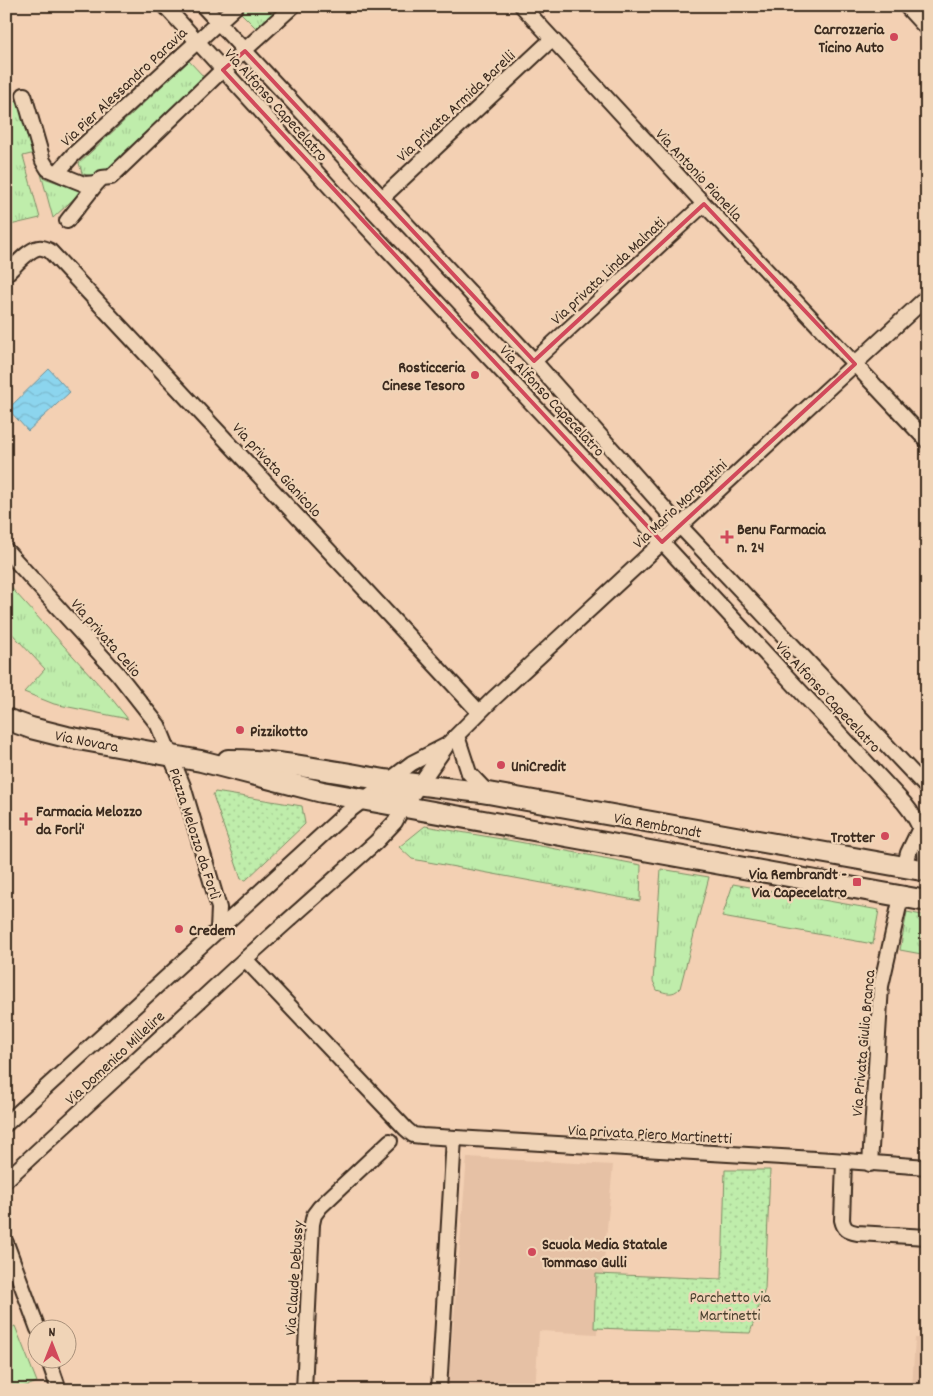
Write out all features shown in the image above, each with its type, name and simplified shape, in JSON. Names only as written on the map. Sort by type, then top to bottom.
[{"type":"street","name":"Via Alfonso Capecelatro","points":[[165,6],[360,220],[921,822],[926,849],[926,871]]},
{"type":"street","name":"Via Alfonso Capecelatro","points":[[203,6],[534,361],[680,526],[927,788]]},
{"type":"street","name":"Via Pier Alessandro Paravia","points":[[58,172],[72,156],[236,6]]},
{"type":"street","points":[[67,221],[102,178],[111,177],[293,6]]},
{"type":"street","name":"Via Antonio Pianella","points":[[522,6],[704,204],[927,441]]},
{"type":"street","points":[[906,6],[927,28]]},
{"type":"street","name":"Via privata Armida Barelli","points":[[382,198],[552,39]]},
{"type":"street","name":"Via Pier Alessandro Paravia","points":[[24,95],[42,160],[48,169],[84,184],[97,183]]},
{"type":"street","name":"Via privata Linda Malnati","points":[[534,361],[704,204]]},
{"type":"street","name":"Via privata Gianicolo","points":[[6,274],[36,248],[44,248],[50,251],[479,712]]},
{"type":"street","name":"Via Mario Morgantini","points":[[420,785],[452,740],[479,712],[927,297]]},
{"type":"street","name":"Via privata Celio","points":[[6,550],[118,674],[158,725],[170,755]]},
{"type":"street","name":"Via Novara","points":[[6,719],[30,728],[68,737],[170,755]]},
{"type":"street","points":[[452,740],[469,773],[488,793]]},
{"type":"street","name":"Via Mario Morgantini","points":[[396,793],[412,763],[452,740]]},
{"type":"street","name":"Piazza Melozzo da Forlì","points":[[170,755],[362,800],[396,793],[420,785]]},
{"type":"street","name":"Piazza Melozzo da Forlì","points":[[170,755],[183,786],[219,908],[218,930]]},
{"type":"street","name":"Piazza Melozzo da Forlì","points":[[200,761],[253,760],[291,764],[396,793]]},
{"type":"street","name":"Via Rembrandt","points":[[396,793],[420,785],[488,793],[926,871]]},
{"type":"street","name":"Piazza Melozzo da Forlì","points":[[218,930],[362,800],[396,793]]},
{"type":"street","name":"Piazza Melozzo da Forlì","points":[[245,959],[376,842],[394,822],[396,793]]},
{"type":"street","name":"Via Rembrandt","points":[[396,793],[927,902]]},
{"type":"street","points":[[904,868],[921,822]]},
{"type":"street","name":"Via Privata Giulio Branca","points":[[870,1164],[881,986],[901,898]]},
{"type":"street","name":"Via Domenico Millelire","points":[[6,1124],[218,930]]},
{"type":"street","name":"Via Domenico Millelire","points":[[6,1180],[245,959]]},
{"type":"street","name":"Via privata Piero Martinetti","points":[[245,959],[413,1135],[844,1161],[927,1168]]},
{"type":"street","points":[[440,1390],[454,1138]]},
{"type":"street","name":"Via Claude Debussy","points":[[304,1390],[314,1215],[320,1206],[390,1141]]},
{"type":"street","points":[[844,1161],[842,1220],[844,1228],[849,1232],[857,1233],[927,1237]]},
{"type":"street","points":[[6,1243],[34,1318]]},
{"type":"street","points":[[51,1368],[59,1390]]},
{"type":"highlighted area","points":[[245,51],[534,361],[704,204],[855,364],[662,542],[223,70]]},
{"type":"shaded area","name":"Scuola Media Statale Tommaso Gulli","points":[[467,1157],[613,1165],[597,1334],[539,1331],[535,1390],[448,1390]]},
{"type":"shaded area","points":[[915,1338],[927,1338],[927,1390],[912,1390]]},
{"type":"green space","points":[[248,6],[282,6],[257,29],[241,13]]},
{"type":"green space","points":[[189,61],[205,78],[122,154],[119,163],[114,169],[96,176],[82,173],[79,163]]},
{"type":"green space","points":[[21,99],[35,153],[23,156],[40,218],[6,226],[6,103]]},
{"type":"green space","points":[[40,170],[43,177],[47,179],[82,191],[53,218]]},
{"type":"green space","points":[[6,582],[128,719],[54,704],[24,692],[45,669],[6,627]]},
{"type":"green space","points":[[215,792],[302,806],[305,824],[246,880],[241,879],[213,795]]},
{"type":"green space","points":[[425,826],[641,865],[640,901],[412,859],[399,847]]},
{"type":"green space","points":[[661,869],[709,877],[680,988],[672,993],[657,990],[653,981]]},
{"type":"green space","points":[[733,884],[879,910],[873,944],[722,917]]},
{"type":"green space","points":[[907,912],[927,916],[927,955],[900,950]]},
{"type":"green space","name":"Parchetto via Martinetti","points":[[725,1170],[770,1170],[765,1289],[750,1333],[594,1328],[596,1274],[722,1279]]},
{"type":"green space","points":[[15,1326],[28,1359],[28,1368],[32,1368],[37,1382],[16,1390],[6,1390],[6,1330]]},
{"type":"water","points":[[49,369],[70,392],[28,431],[8,409]]},
{"type":"place","name":"Carrozzeria Ticino Auto","points":[[894,37]]},
{"type":"place","name":"Rosticceria Cinese Tesoro","points":[[475,375]]},
{"type":"place","name":"Benu Farmacia n. 24","points":[[727,537]]},
{"type":"place","name":"Pizzikotto","points":[[240,730]]},
{"type":"place","name":"UniCredit","points":[[501,765]]},
{"type":"place","name":"Farmacia Melozzo da Forli'","points":[[26,819]]},
{"type":"place","name":"Trotter","points":[[885,836]]},
{"type":"place","name":"Via Rembrandt - Via Capecelatro","points":[[857,882]]},
{"type":"place","name":"Credem","points":[[179,929]]},
{"type":"place","name":"Scuola Media Statale Tommaso Gulli","points":[[532,1252]]}]
